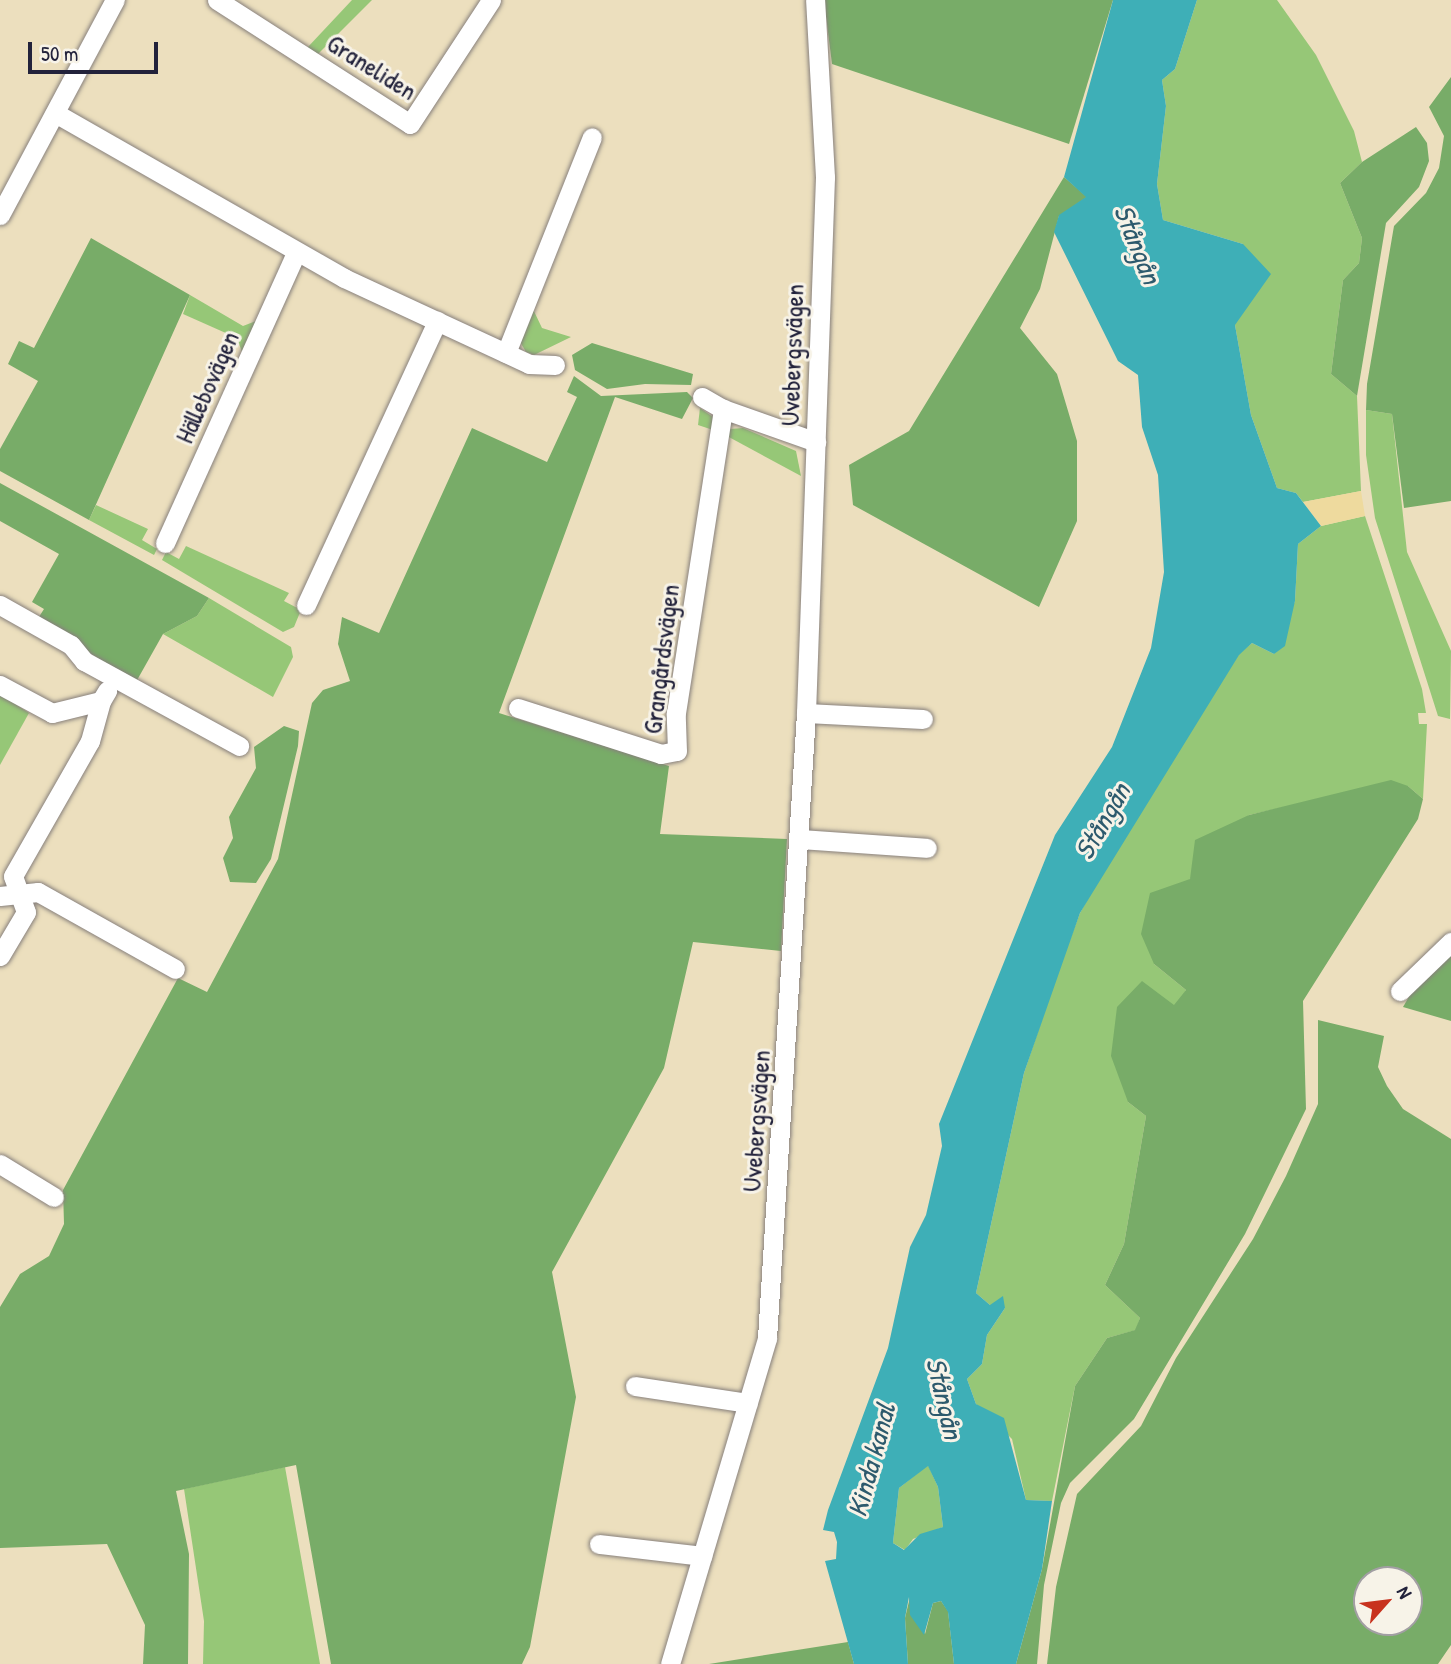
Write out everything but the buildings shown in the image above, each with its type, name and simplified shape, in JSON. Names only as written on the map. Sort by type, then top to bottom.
[{"type":"street","points":[[0,215],[115,0]]},
{"type":"street","name":"Graneliden","points":[[217,0],[410,124],[491,0]]},
{"type":"street","name":"Uvebergsvägen","points":[[670,1664],[768,1338],[806,713],[816,442],[825,177],[815,0]]},
{"type":"street","points":[[55,113],[296,253],[529,364],[555,365]]},
{"type":"street","points":[[506,353],[592,136]]},
{"type":"street","name":"Hällebovägen","points":[[165,543],[296,253]]},
{"type":"street","points":[[306,605],[437,321]]},
{"type":"street","points":[[702,397],[723,409],[816,442]]},
{"type":"street","name":"Grangårdsvägen","points":[[518,708],[661,754],[677,751],[676,713],[723,409]]},
{"type":"street","points":[[0,605],[71,645],[84,661],[239,746]]},
{"type":"street","points":[[9,895],[13,876],[90,741],[101,701],[114,677]]},
{"type":"street","points":[[0,685],[52,713],[101,701]]},
{"type":"street","points":[[806,713],[923,719]]},
{"type":"street","points":[[799,839],[926,848]]},
{"type":"street","points":[[9,895],[38,892],[175,969]]},
{"type":"street","points":[[0,956],[26,912],[9,895]]},
{"type":"street","points":[[1399,991],[1451,942]]},
{"type":"street","points":[[0,1164],[54,1197]]},
{"type":"street","points":[[635,1386],[748,1403]]},
{"type":"street","points":[[599,1544],[702,1556]]},
{"type":"green space","points":[[352,0],[372,0],[317,55],[307,48]]},
{"type":"green space","points":[[824,0],[1113,0],[1069,144],[832,64]]},
{"type":"green space","points":[[1197,0],[1277,0],[1316,55],[1354,131],[1362,162],[1340,183],[1362,238],[1359,263],[1343,280],[1331,374],[1357,396],[1361,491],[1303,502],[1296,493],[1277,488],[1251,415],[1235,325],[1243,244],[1163,220],[1157,184],[1166,106],[1162,80],[1175,69]]},
{"type":"green space","points":[[1451,77],[1451,501],[1404,508],[1392,414],[1366,410],[1367,384],[1394,226],[1426,193],[1439,168],[1444,136],[1429,107]]},
{"type":"green space","points":[[1416,127],[1427,143],[1429,161],[1419,187],[1386,223],[1357,396],[1331,374],[1343,280],[1359,263],[1362,238],[1340,183],[1362,162]]},
{"type":"green space","points":[[1064,177],[1087,197],[1059,216],[1040,289],[1020,328],[1057,374],[1077,441],[1077,521],[1039,607],[853,505],[849,465],[909,431]]},
{"type":"green space","points":[[91,238],[190,295],[89,520],[0,471],[0,449],[38,381],[8,364],[19,341],[34,348]]},
{"type":"green space","points":[[190,295],[243,326],[256,321],[242,352],[237,338],[183,314]]},
{"type":"green space","points":[[531,305],[542,328],[571,337],[534,355],[526,352],[519,340]]},
{"type":"green space","points":[[592,343],[693,374],[691,385],[645,384],[607,389],[575,370],[572,355]]},
{"type":"green space","points":[[574,376],[601,396],[687,392],[693,398],[682,419],[615,397],[499,713],[669,766],[660,834],[787,839],[781,951],[693,942],[664,1068],[552,1272],[576,1397],[530,1647],[522,1664],[331,1664],[296,1465],[176,1491],[189,1554],[188,1664],[143,1664],[145,1625],[107,1544],[0,1548],[0,1307],[20,1274],[49,1256],[64,1224],[63,1190],[178,978],[207,992],[278,859],[312,703],[323,690],[350,681],[338,644],[342,617],[379,633],[472,428],[547,462],[577,397],[567,392]]},
{"type":"green space","points":[[700,408],[713,417],[713,430],[698,425]]},
{"type":"green space","points":[[1366,410],[1392,414],[1407,552],[1451,651],[1450,719],[1438,716],[1375,518],[1366,455]]},
{"type":"green space","points":[[743,428],[796,451],[801,476],[727,436],[730,429]]},
{"type":"green space","points":[[0,483],[209,598],[197,616],[163,634],[136,682],[37,620],[44,609],[32,602],[59,554],[0,521]]},
{"type":"green space","points":[[96,505],[148,529],[142,540],[157,549],[154,555],[89,520]]},
{"type":"green space","points":[[1365,516],[1422,689],[1426,713],[1418,713],[1419,724],[1427,724],[1423,799],[1408,786],[1351,792],[1249,815],[1190,879],[1154,964],[1186,990],[1128,1102],[1146,1116],[1124,1244],[1105,1285],[1140,1318],[1136,1330],[1107,1338],[1075,1386],[1052,1501],[1026,1500],[1012,1439],[976,1404],[967,1379],[982,1364],[987,1335],[1005,1308],[990,1305],[976,1293],[1024,1073],[1060,966],[1080,913],[1112,855],[1239,654],[1252,643],[1274,654],[1295,601],[1298,544],[1321,526]]},
{"type":"green space","points":[[186,546],[289,593],[284,601],[301,610],[294,627],[283,632],[162,560],[166,552],[179,559]]},
{"type":"green space","points":[[209,598],[291,647],[293,657],[273,697],[163,634],[197,616]]},
{"type":"green space","points":[[0,694],[29,713],[0,765]]},
{"type":"green space","points":[[284,726],[299,731],[298,746],[271,859],[256,883],[230,882],[223,858],[233,838],[229,817],[256,768],[254,747]]},
{"type":"green space","points":[[1391,780],[1408,786],[1423,799],[1418,819],[1303,1001],[1306,1109],[1245,1234],[1134,1419],[1070,1483],[1061,1503],[1044,1585],[1037,1664],[1016,1664],[1042,1569],[1075,1386],[1107,1338],[1135,1330],[1140,1318],[1105,1285],[1124,1244],[1146,1116],[1128,1102],[1111,1056],[1117,1007],[1142,981],[1174,1005],[1186,990],[1154,964],[1141,934],[1150,893],[1190,879],[1195,840],[1249,815]]},
{"type":"green space","points":[[1451,949],[1451,1021],[1403,1007],[1414,988]]},
{"type":"green space","points":[[1318,1020],[1384,1036],[1378,1067],[1387,1086],[1403,1109],[1451,1139],[1451,1645],[1438,1664],[1047,1664],[1056,1587],[1077,1494],[1141,1426],[1176,1358],[1253,1239],[1286,1176],[1318,1104]]},
{"type":"green space","points":[[928,1465],[938,1487],[943,1527],[913,1539],[905,1550],[893,1543],[899,1488]]},
{"type":"green space","points":[[285,1467],[320,1664],[203,1664],[204,1621],[184,1489]]},
{"type":"green space","points":[[910,1597],[925,1634],[933,1603],[941,1601],[948,1611],[954,1664],[908,1664],[905,1618]]},
{"type":"green space","points":[[848,1642],[854,1664],[709,1664]]},
{"type":"sand","points":[[1361,491],[1365,516],[1321,526],[1303,502]]},
{"type":"water","points":[[1113,0],[1197,0],[1175,69],[1162,80],[1166,106],[1157,184],[1163,220],[1243,244],[1271,274],[1235,325],[1251,415],[1277,488],[1296,493],[1321,526],[1298,544],[1295,601],[1285,646],[1274,654],[1252,643],[1239,655],[1080,913],[1024,1073],[976,1293],[990,1305],[1003,1296],[1005,1308],[987,1335],[982,1364],[967,1379],[976,1404],[1004,1418],[1026,1500],[1052,1501],[1042,1569],[1016,1664],[954,1664],[948,1612],[941,1601],[933,1603],[924,1635],[910,1615],[909,1597],[905,1618],[908,1664],[854,1664],[825,1561],[836,1559],[837,1542],[834,1532],[823,1530],[828,1510],[888,1348],[910,1247],[926,1215],[942,1146],[939,1124],[1055,835],[1112,747],[1151,648],[1164,572],[1158,475],[1142,427],[1138,375],[1118,361],[1054,232],[1059,215],[1086,197],[1064,177]],"holes":[[[928,1466],[938,1487],[943,1527],[920,1534],[904,1550],[893,1543],[899,1488]]]},
{"type":"water label","name":"Stångån","points":[[1138,244]]},
{"type":"water label","name":"Stångån","points":[[1102,821]]},
{"type":"water label","name":"Stångån","points":[[945,1398]]},
{"type":"water label","name":"Kinda kanal","points":[[871,1460]]}]
